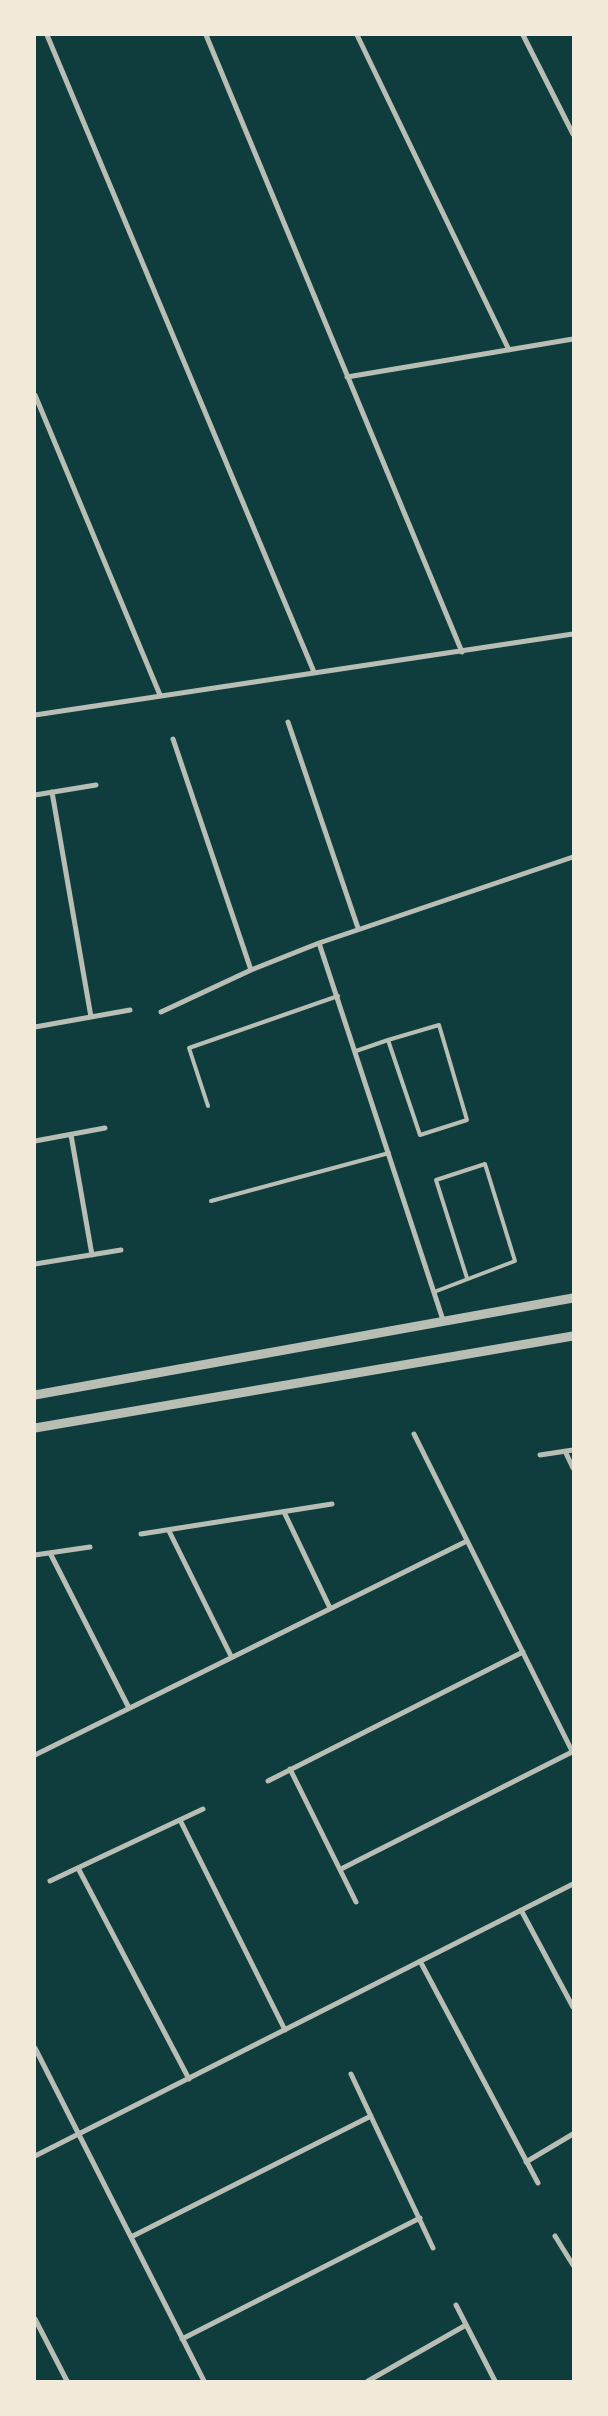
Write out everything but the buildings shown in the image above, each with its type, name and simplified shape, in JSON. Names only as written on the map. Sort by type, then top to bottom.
[{"type":"street","points":[[47,35],[314,672]]},
{"type":"street","points":[[206,35],[462,652]]},
{"type":"street","points":[[357,35],[509,350]]},
{"type":"street","points":[[524,35],[573,134]]},
{"type":"street","points":[[347,377],[573,339]]},
{"type":"street","points":[[35,395],[160,695]]},
{"type":"street","points":[[35,715],[573,634]]},
{"type":"street","points":[[288,722],[358,928]]},
{"type":"street","points":[[173,739],[251,970]]},
{"type":"street","points":[[35,795],[96,785]]},
{"type":"street","points":[[52,792],[91,1017]]},
{"type":"street","points":[[161,1012],[251,970],[358,928],[573,857]]},
{"type":"street","points":[[319,943],[443,1320]]},
{"type":"street","points":[[35,1027],[130,1010]]},
{"type":"street","points":[[35,1141],[104,1128]]},
{"type":"street","points":[[70,1135],[92,1255]]},
{"type":"street","points":[[35,1264],[122,1250]]},
{"type":"street","points":[[35,1395],[573,1298]]},
{"type":"street","points":[[35,1428],[573,1336]]},
{"type":"street","points":[[340,1869],[573,1752],[414,1434]]},
{"type":"street","points":[[540,1455],[573,1450]]},
{"type":"street","points":[[565,1451],[573,1468]]},
{"type":"street","points":[[141,1534],[332,1504]]},
{"type":"street","points":[[284,1512],[330,1608]]},
{"type":"street","points":[[169,1531],[231,1656]]},
{"type":"street","points":[[35,1755],[231,1656],[468,1541]]},
{"type":"street","points":[[35,1556],[90,1547]]},
{"type":"street","points":[[50,1553],[129,1708]]},
{"type":"street","points":[[268,1781],[523,1652]]},
{"type":"street","points":[[290,1769],[356,1902]]},
{"type":"street","points":[[50,1881],[204,1809]]},
{"type":"street","points":[[180,1820],[285,2030]]},
{"type":"street","points":[[78,1868],[189,2080]]},
{"type":"street","points":[[35,2156],[189,2080],[573,1884]]},
{"type":"street","points":[[521,1910],[573,2007]]},
{"type":"street","points":[[420,1962],[538,2183]]},
{"type":"street","points":[[35,2048],[204,2381]]},
{"type":"street","points":[[351,2074],[433,2248]]},
{"type":"street","points":[[130,2237],[371,2116]]},
{"type":"street","points":[[526,2162],[573,2134]]},
{"type":"street","points":[[182,2339],[420,2218]]},
{"type":"street","points":[[556,2236],[572,2262]]},
{"type":"street","points":[[456,2305],[495,2381]]},
{"type":"street","points":[[35,2319],[67,2381]]},
{"type":"street","points":[[368,2381],[466,2325]]},
{"type":"lane","points":[[208,1106],[189,1048],[338,996]]},
{"type":"lane","points":[[356,1051],[388,1040],[439,1025],[468,1120],[420,1135],[388,1040]]},
{"type":"lane","points":[[211,1201],[389,1153]]},
{"type":"lane","points":[[434,1292],[515,1261],[485,1164],[436,1180],[467,1278]]}]
